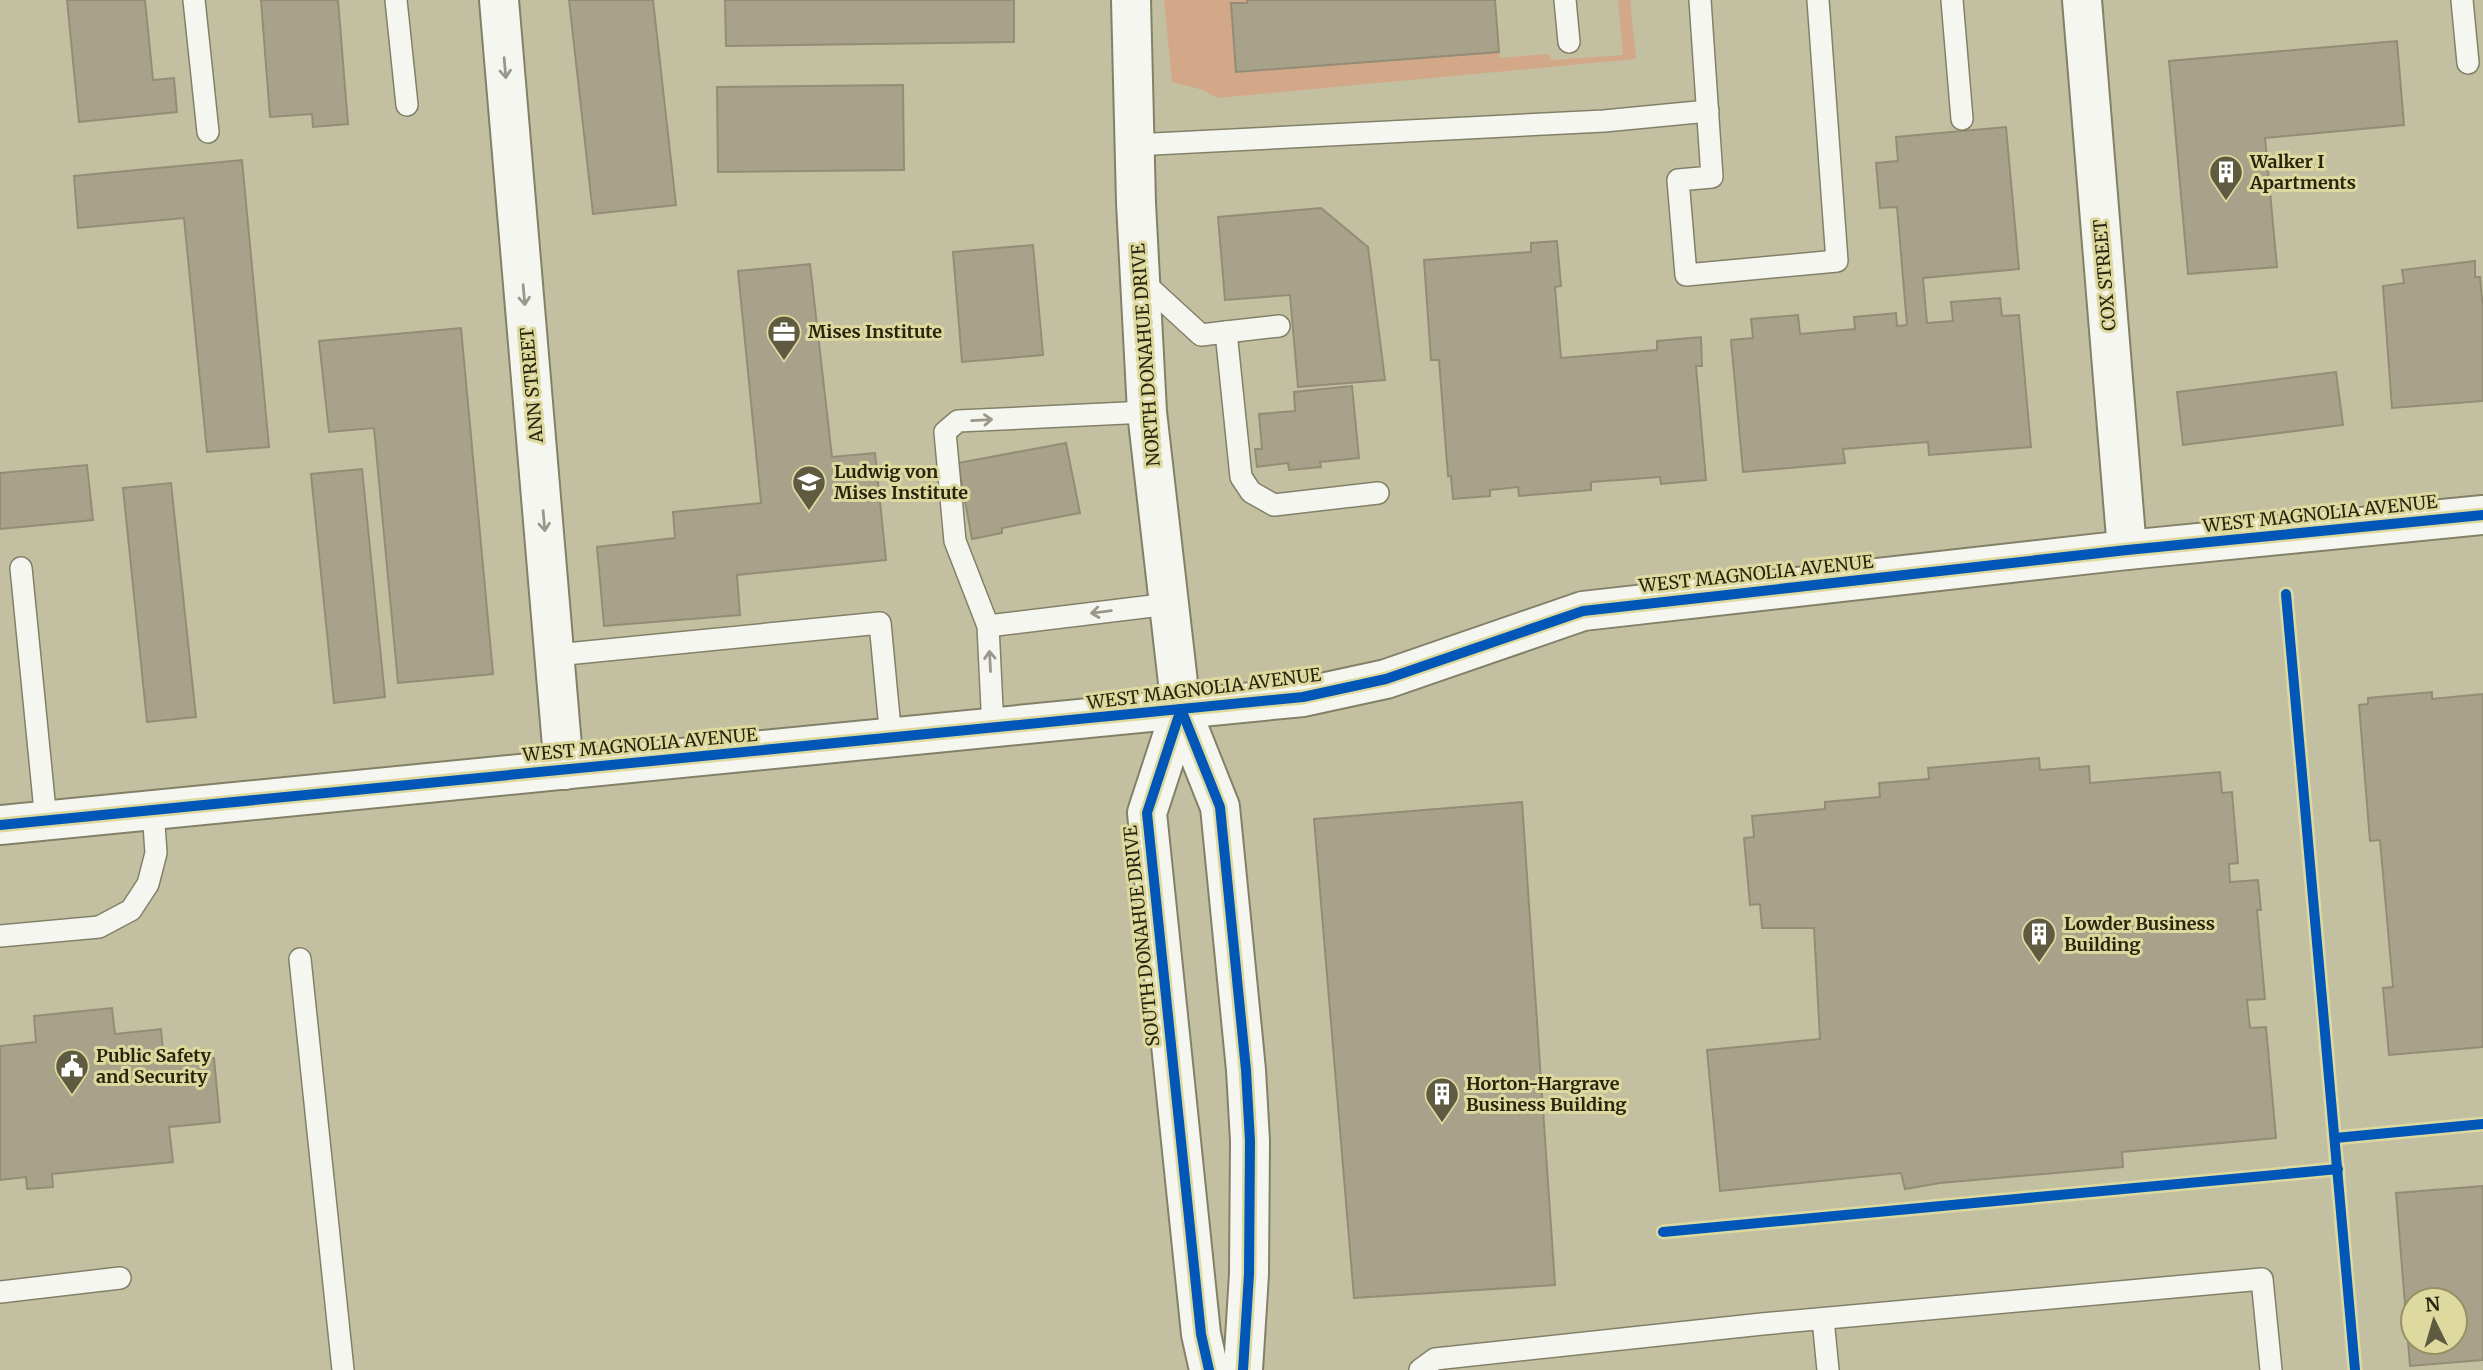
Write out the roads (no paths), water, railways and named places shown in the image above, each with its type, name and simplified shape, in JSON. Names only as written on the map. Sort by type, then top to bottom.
[{"type":"street","name":"ANN STREET","points":[[499,0],[564,770]]},
{"type":"street","name":"NORTH DONAHUE DRIVE","points":[[1131,0],[1139,278],[1147,412],[1181,709]]},
{"type":"street","name":"COX STREET","points":[[2082,0],[2127,550]]},
{"type":"street","name":"WEST MAGNOLIA AVENUE","points":[[0,825],[1303,697],[1385,679],[1583,611],[2127,550],[2483,515]]},
{"type":"street","name":"SOUTH DONAHUE DRIVE","points":[[1181,709],[1147,813],[1201,1334],[1209,1370]]},
{"type":"street","points":[[1181,709],[1220,807],[1246,1070],[1250,1142],[1249,1260],[1243,1370]]},
{"type":"lane","points":[[194,0],[208,132]]},
{"type":"lane","points":[[396,0],[407,105]]},
{"type":"lane","points":[[1565,0],[1569,42]]},
{"type":"lane","points":[[1700,0],[1712,177],[1678,180],[1686,275],[1837,261],[1818,0]]},
{"type":"lane","points":[[1952,0],[1962,119]]},
{"type":"lane","points":[[2462,0],[2468,63]]},
{"type":"lane","points":[[1134,145],[1590,122],[1708,111]]},
{"type":"lane","points":[[1139,278],[1200,335],[1279,326]]},
{"type":"lane","points":[[1226,332],[1241,477],[1251,492],[1274,505],[1378,493]]},
{"type":"lane","points":[[993,729],[988,626],[955,541],[945,432],[958,421],[1147,412]]},
{"type":"lane","points":[[21,568],[46,821]]},
{"type":"lane","points":[[988,626],[1169,604]]},
{"type":"lane","points":[[556,654],[880,624],[891,739]]},
{"type":"lane","points":[[0,936],[99,926],[131,910],[148,884],[156,853],[153,810]]},
{"type":"lane","points":[[300,959],[343,1370]]},
{"type":"lane","points":[[0,1292],[121,1278]]},
{"type":"lane","points":[[1420,1370],[1435,1359],[1823,1318],[2262,1279],[2271,1370]]},
{"type":"lane","points":[[1823,1318],[1828,1370]]},
{"type":"place","name":"Walker I Apartments","points":[[2226,202]]},
{"type":"place","name":"Mises Institute","points":[[784,362]]},
{"type":"place","name":"Ludwig von Mises Institute","points":[[809,512]]},
{"type":"place","name":"Lowder Business Building","points":[[2039,964]]},
{"type":"place","name":"Public Safety and Security","points":[[72,1096]]},
{"type":"place","name":"Horton-Hargrave Business Building","points":[[1442,1124]]}]
